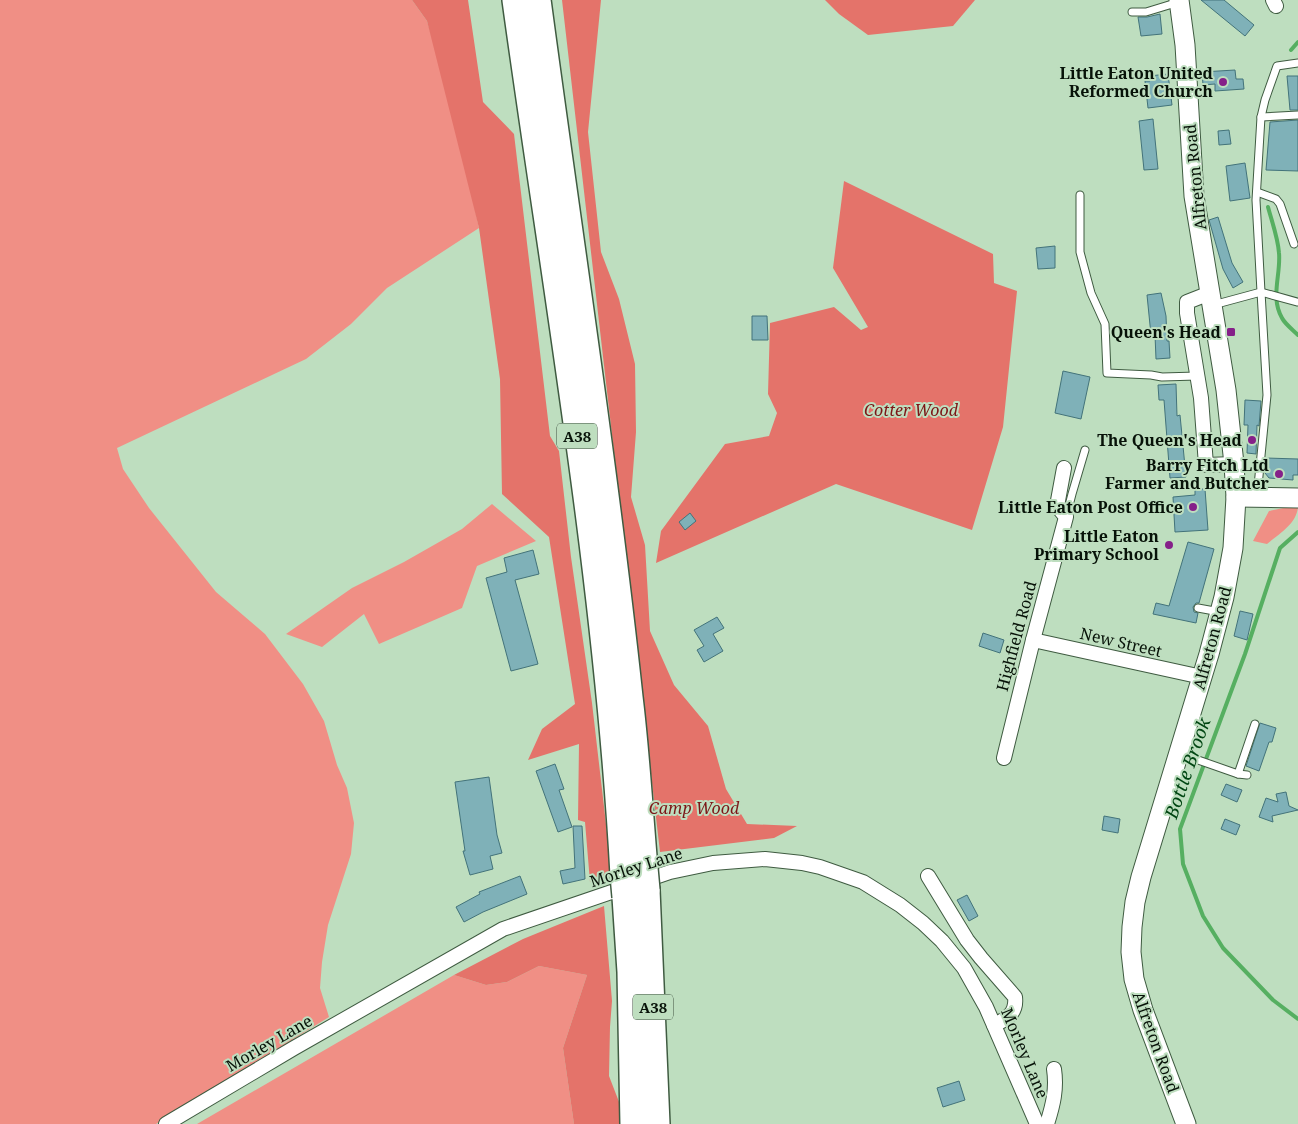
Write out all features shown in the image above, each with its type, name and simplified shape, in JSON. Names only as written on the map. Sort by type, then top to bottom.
[{"type":"highway","name":"A38","points":[[515,0],[570,383],[595,577],[618,790],[635,883],[630,972],[633,1124]]},
{"type":"highway","name":"A38","points":[[538,0],[590,376],[631,699],[635,883],[657,1124]]},
{"type":"main road","name":"Alfreton Road","points":[[1179,1],[1185,54],[1194,196],[1227,398],[1236,497],[1233,548],[1220,612],[1138,889],[1133,914],[1131,942],[1134,979],[1140,1001],[1186,1124]]},
{"type":"main road","points":[[1236,497],[1298,498]]},
{"type":"street","points":[[1211,299],[1187,302],[1187,313],[1201,398],[1206,465],[1234,464]]},
{"type":"street","points":[[1064,468],[1057,506],[1066,517]]},
{"type":"street","name":"Highfield Road","points":[[1004,758],[1066,517]]},
{"type":"street","name":"New Street","points":[[1033,640],[1202,677]]},
{"type":"street","name":"Morley Lane","points":[[166,1124],[294,1048],[503,929],[670,872],[713,863],[766,859],[802,863],[850,876],[876,889],[923,923],[942,941],[973,982],[1037,1124]]},
{"type":"street","points":[[928,876],[967,940],[1015,997],[1016,1005],[1013,1013],[994,1025]]},
{"type":"street","name":"Morley Lane","points":[[1047,1124],[1054,1100],[1056,1084],[1054,1068]]},
{"type":"lane","points":[[1132,12],[1146,12],[1179,1]]},
{"type":"lane","points":[[1257,497],[1267,395],[1257,192],[1261,117],[1277,66],[1298,63]]},
{"type":"lane","points":[[1261,117],[1298,115]]},
{"type":"lane","points":[[1257,192],[1276,199],[1280,204],[1294,244]]},
{"type":"lane","points":[[1080,195],[1080,252],[1091,292],[1105,324],[1107,372],[1151,374],[1162,377],[1197,376]]},
{"type":"lane","points":[[1211,299],[1261,292],[1297,302]]},
{"type":"lane","points":[[1066,517],[1085,450]]},
{"type":"lane","points":[[1198,608],[1220,612]]},
{"type":"lane","points":[[1238,774],[1255,724]]},
{"type":"lane","points":[[1179,753],[1238,774],[1247,775]]},
{"type":"shaded area","points":[[0,0],[412,0],[427,21],[453,108],[479,228],[387,288],[351,324],[306,359],[117,448],[123,469],[149,508],[216,592],[265,634],[303,684],[324,721],[337,765],[347,788],[354,823],[351,854],[328,925],[322,962],[320,988],[329,1017],[156,1124],[0,1124]]},
{"type":"shaded area","points":[[492,504],[536,541],[477,566],[462,608],[379,644],[364,614],[322,647],[286,634],[352,588],[404,562],[462,529]]},
{"type":"shaded area","points":[[1298,505],[1292,522],[1267,544],[1253,541],[1269,511]]},
{"type":"shaded area","points":[[539,966],[587,975],[563,1048],[574,1124],[197,1124],[454,975],[486,985],[507,982]]},
{"type":"green space","points":[[412,0],[468,0],[483,102],[514,134],[550,436],[559,451],[571,557],[592,703],[612,876],[590,882],[585,822],[578,820],[579,744],[528,760],[542,729],[575,704],[549,537],[502,494],[500,379],[479,228],[427,21]]},
{"type":"green space","name":"Camp Wood","points":[[562,0],[601,0],[588,132],[601,252],[619,299],[635,364],[636,432],[631,497],[645,545],[650,631],[674,685],[708,726],[726,789],[747,824],[797,826],[774,838],[660,852]]},
{"type":"green space","points":[[825,0],[975,0],[953,26],[868,35],[839,14]]},
{"type":"green space","name":"Cotter Wood","points":[[844,181],[993,254],[994,283],[1017,291],[1003,427],[972,530],[836,484],[656,563],[661,531],[725,444],[769,436],[777,413],[768,394],[770,323],[834,307],[861,330],[868,327],[833,268]]},
{"type":"green space","points":[[604,906],[612,1001],[609,1076],[621,1107],[621,1124],[574,1124],[563,1048],[587,975],[539,966],[507,982],[486,985],[454,975],[523,939]]},
{"type":"building","points":[[1201,0],[1224,0],[1254,25],[1245,36]]},
{"type":"building","points":[[1160,14],[1162,34],[1141,36],[1138,17]]},
{"type":"building","name":"Little Eaton United Reformed Church","points":[[1235,70],[1236,79],[1243,79],[1244,89],[1215,91],[1215,84],[1203,85],[1202,72]]},
{"type":"building","points":[[1168,74],[1172,105],[1148,108],[1145,81],[1150,81],[1149,76]]},
{"type":"building","points":[[1287,76],[1298,76],[1298,110],[1290,110]]},
{"type":"building","points":[[1153,119],[1158,169],[1144,170],[1139,121]]},
{"type":"building","points":[[1298,120],[1298,171],[1266,170],[1270,122]]},
{"type":"building","points":[[1229,130],[1231,144],[1219,145],[1218,131]]},
{"type":"building","points":[[1245,163],[1250,198],[1230,201],[1226,166]]},
{"type":"building","points":[[1218,217],[1232,263],[1243,282],[1233,288],[1223,269],[1209,220]]},
{"type":"building","points":[[1055,246],[1055,268],[1038,269],[1036,248]]},
{"type":"building","points":[[1161,293],[1166,316],[1170,358],[1156,359],[1155,335],[1151,335],[1147,295]]},
{"type":"building","points":[[752,316],[767,316],[768,340],[752,340]]},
{"type":"building","points":[[1063,371],[1090,377],[1081,419],[1055,413]]},
{"type":"building","points":[[1176,384],[1177,416],[1180,415],[1186,477],[1170,478],[1164,400],[1159,400],[1158,385]]},
{"type":"building","name":"The Queen's Head","points":[[1245,400],[1261,401],[1259,426],[1257,425],[1256,454],[1247,453],[1248,425],[1244,425]]},
{"type":"building","points":[[1266,458],[1298,459],[1298,475],[1293,475],[1293,480],[1269,478],[1265,473]]},
{"type":"building","points":[[1195,489],[1205,489],[1208,530],[1175,532],[1173,497],[1195,495]]},
{"type":"building","points":[[690,513],[696,521],[685,530],[679,522]]},
{"type":"building","points":[[1188,542],[1214,549],[1199,603],[1196,603],[1193,607],[1194,612],[1198,613],[1196,623],[1153,614],[1156,603],[1169,606]]},
{"type":"building","points":[[533,550],[539,574],[515,580],[538,664],[511,671],[486,578],[507,572],[504,558]]},
{"type":"building","points":[[1240,611],[1253,614],[1247,640],[1234,636]]},
{"type":"building","points":[[717,617],[724,628],[713,634],[723,651],[704,662],[697,650],[704,646],[694,630]]},
{"type":"building","points":[[983,633],[1004,640],[1000,653],[979,646]]},
{"type":"building","points":[[1260,723],[1276,728],[1259,771],[1246,766]]},
{"type":"building","points":[[555,764],[564,789],[559,790],[572,827],[558,832],[536,771]]},
{"type":"building","points":[[489,777],[497,835],[502,853],[490,856],[493,869],[470,875],[463,851],[465,851],[455,782]]},
{"type":"building","points":[[1226,784],[1242,790],[1237,802],[1221,795]]},
{"type":"building","points":[[1286,792],[1289,806],[1298,810],[1272,816],[1273,822],[1259,817],[1266,798],[1278,802],[1276,794]]},
{"type":"building","points":[[1104,816],[1120,819],[1118,833],[1102,830]]},
{"type":"building","points":[[1225,819],[1240,825],[1236,835],[1221,829]]},
{"type":"building","points":[[573,826],[582,826],[585,879],[563,884],[560,871],[575,868]]},
{"type":"building","points":[[520,876],[527,894],[464,922],[456,907],[480,894],[479,892]]},
{"type":"building","points":[[967,895],[978,916],[969,921],[957,900]]},
{"type":"building","points":[[959,1081],[965,1100],[943,1107],[937,1088]]},
{"type":"waterway","name":"Bottle Brook","points":[[1291,50],[1298,42]]},
{"type":"waterway","name":"Bottle Brook","points":[[1268,207],[1279,253],[1277,302],[1282,318],[1298,335]]},
{"type":"waterway","name":"Bottle Brook","points":[[1298,532],[1280,548],[1245,654],[1180,829],[1183,864],[1203,916],[1223,948],[1273,1000],[1298,1019]]},
{"type":"place","name":"Little Eaton United Reformed Church","points":[[1223,82]]},
{"type":"place","name":"Queen's Head","points":[[1231,332]]},
{"type":"place","name":"The Queen's Head","points":[[1252,440]]},
{"type":"place","name":"Barry Fitch Ltd Farmer and Butcher","points":[[1279,474]]},
{"type":"place","name":"Little Eaton Post Office","points":[[1193,507]]},
{"type":"place","name":"Little Eaton Primary School","points":[[1169,545]]}]
